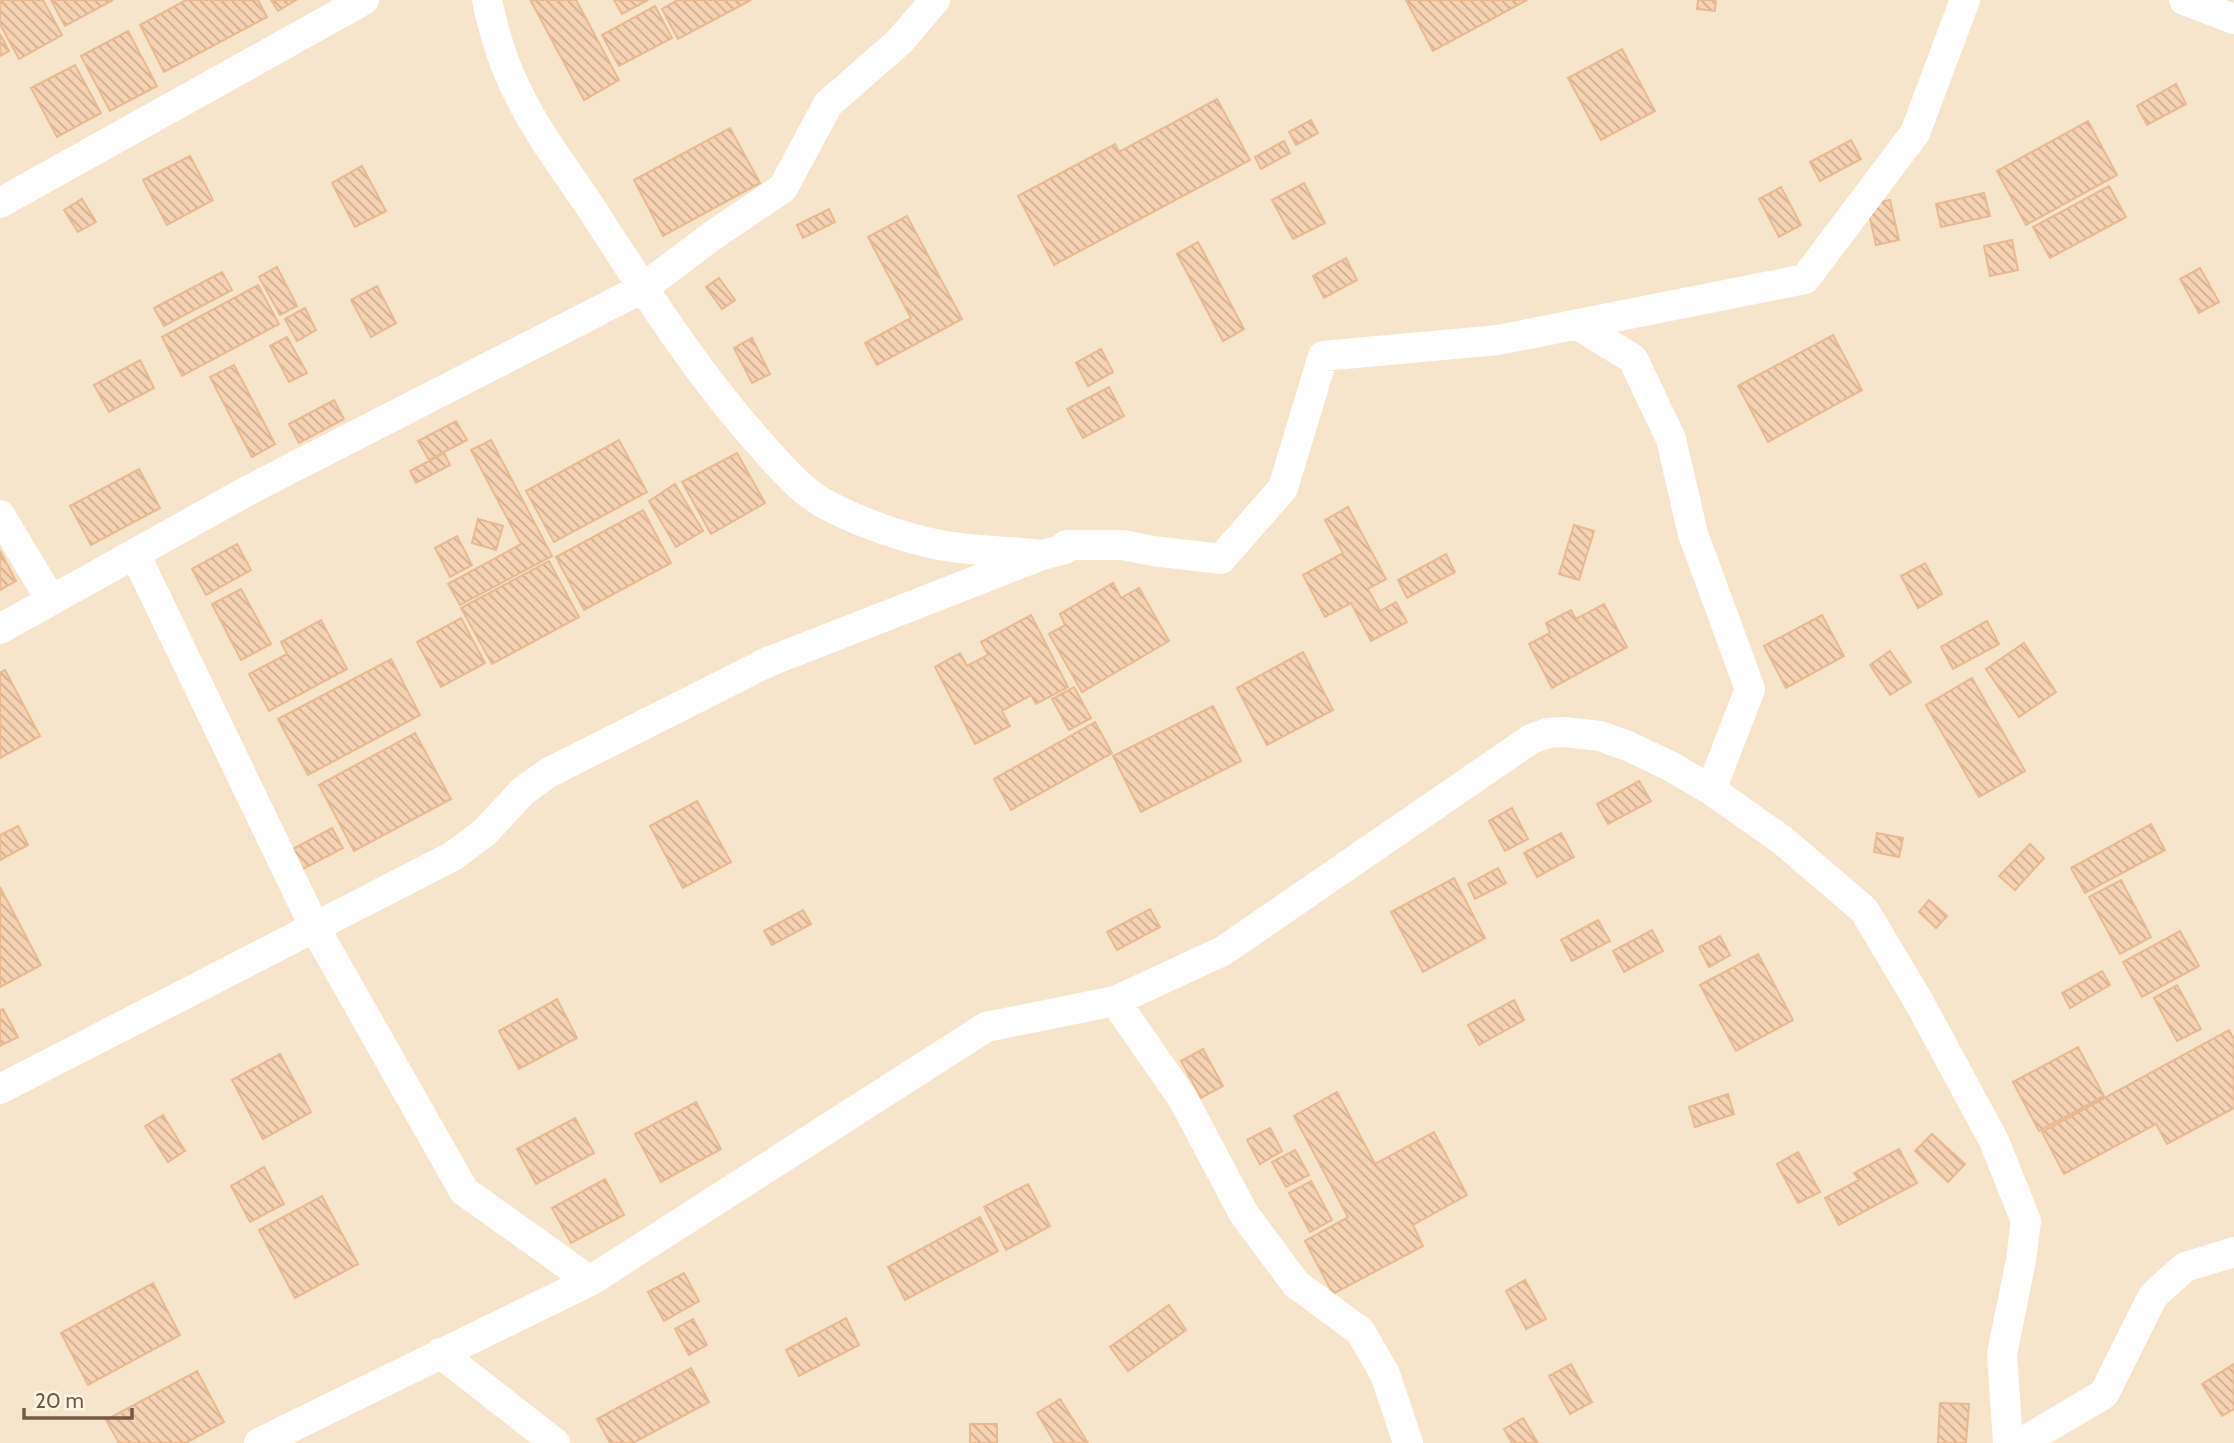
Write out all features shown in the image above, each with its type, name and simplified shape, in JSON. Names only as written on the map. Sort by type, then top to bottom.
[{"type":"street","points":[[0,203],[364,0]]},
{"type":"street","points":[[488,0],[495,38],[519,95],[542,137],[715,391],[788,474],[825,504],[892,531],[940,545],[1042,555]]},
{"type":"street","points":[[0,629],[249,490],[643,288],[712,236],[783,188],[828,104],[899,42],[935,0]]},
{"type":"street","points":[[0,1090],[453,856],[485,832],[523,791],[548,773],[768,662],[1042,555],[1065,549],[1066,545],[1124,545],[1221,559],[1283,488],[1323,356],[1498,340],[1805,279],[1915,134],[1965,0]]},
{"type":"street","points":[[2184,0],[2234,19]]},
{"type":"street","points":[[1578,325],[1633,359],[1671,439],[1693,534],[1750,689],[1711,790]]},
{"type":"street","points":[[0,515],[51,600]]},
{"type":"street","points":[[135,554],[315,928],[464,1191],[590,1281]]},
{"type":"street","points":[[259,1443],[590,1281],[986,1027],[1115,1001],[1223,951],[1531,739],[1548,733],[1564,732],[1600,736],[1628,746],[1711,790],[1782,840],[1864,910],[1919,1002],[1993,1141],[2025,1221],[2021,1260],[2002,1354],[2008,1443]]},
{"type":"street","points":[[1115,1001],[1183,1099],[1244,1214],[1296,1284],[1360,1331],[1385,1374],[1408,1443]]},
{"type":"street","points":[[2021,1443],[2104,1394],[2153,1296],[2185,1267],[2234,1252]]},
{"type":"street","points":[[440,1353],[555,1443]]},
{"type":"shaded area","points":[[0,0],[2234,0],[2234,1443],[0,1443]]},
{"type":"building","points":[[0,0],[43,0],[62,35],[19,59],[0,24]]},
{"type":"building","points":[[51,0],[113,0],[65,26]]},
{"type":"building","points":[[186,0],[258,0],[267,17],[164,72],[140,25]]},
{"type":"building","points":[[271,0],[296,0],[278,11]]},
{"type":"building","points":[[576,0],[619,80],[584,100],[531,1]]},
{"type":"building","points":[[614,0],[648,0],[622,14]]},
{"type":"building","points":[[678,0],[751,0],[678,39],[662,9]]},
{"type":"building","points":[[1406,0],[1527,0],[1433,51]]},
{"type":"building","points":[[1698,0],[1716,0],[1715,11],[1697,9]]},
{"type":"building","points":[[655,6],[672,38],[619,66],[602,35]]},
{"type":"building","points":[[128,31],[157,86],[110,111],[81,56]]},
{"type":"building","points":[[0,34],[9,51],[0,56]]},
{"type":"building","points":[[1622,49],[1655,111],[1601,140],[1568,78]]},
{"type":"building","points":[[75,65],[101,113],[57,137],[31,88]]},
{"type":"building","points":[[2176,84],[2186,104],[2147,125],[2137,106]]},
{"type":"building","points":[[1217,99],[1250,160],[1054,265],[1018,196],[1115,144],[1119,152]]},
{"type":"building","points":[[1311,120],[1318,133],[1296,145],[1289,132]]},
{"type":"building","points":[[2088,121],[2117,175],[2026,225],[1997,171]]},
{"type":"building","points":[[730,128],[760,183],[663,236],[634,180]]},
{"type":"building","points":[[1851,140],[1861,159],[1820,181],[1810,162]]},
{"type":"building","points":[[1284,141],[1290,153],[1261,169],[1255,157]]},
{"type":"building","points":[[190,156],[213,200],[167,225],[143,180]]},
{"type":"building","points":[[362,166],[386,211],[355,227],[332,183]]},
{"type":"building","points":[[1304,183],[1325,223],[1293,239],[1272,200]]},
{"type":"building","points":[[2109,186],[2126,217],[2050,258],[2033,227]]},
{"type":"building","points":[[1781,187],[1801,225],[1779,237],[1759,199]]},
{"type":"building","points":[[1984,193],[1990,216],[1941,227],[1936,204]]},
{"type":"building","points":[[82,199],[96,222],[78,232],[64,210]]},
{"type":"building","points":[[1890,200],[1899,240],[1876,245],[1867,205]]},
{"type":"building","points":[[829,209],[835,222],[803,238],[797,225]]},
{"type":"building","points":[[907,216],[962,319],[877,365],[865,343],[911,318],[868,237]]},
{"type":"building","points":[[2012,240],[2018,270],[1990,276],[1984,246]]},
{"type":"building","points":[[1198,242],[1244,329],[1223,341],[1177,254]]},
{"type":"building","points":[[1346,258],[1357,280],[1324,298],[1313,276]]},
{"type":"building","points":[[277,267],[297,306],[280,315],[259,277]]},
{"type":"building","points":[[2200,268],[2219,302],[2199,313],[2180,279]]},
{"type":"building","points":[[222,272],[232,290],[164,326],[154,308]]},
{"type":"building","points":[[719,278],[735,300],[722,309],[706,287]]},
{"type":"building","points":[[258,285],[279,324],[182,376],[162,337]]},
{"type":"building","points":[[377,286],[396,323],[371,337],[351,300]]},
{"type":"building","points":[[305,308],[316,330],[297,341],[285,319]]},
{"type":"building","points":[[1833,335],[1862,390],[1768,442],[1738,386]]},
{"type":"building","points":[[287,337],[307,373],[289,382],[270,346]]},
{"type":"building","points":[[752,338],[770,374],[752,383],[734,348]]},
{"type":"building","points":[[1101,349],[1113,372],[1088,386],[1076,363]]},
{"type":"building","points":[[140,360],[154,388],[109,412],[94,385]]},
{"type":"building","points":[[234,365],[275,444],[252,457],[210,377]]},
{"type":"building","points":[[1109,387],[1124,416],[1083,438],[1067,409]]},
{"type":"building","points":[[334,400],[344,419],[299,443],[289,424]]},
{"type":"building","points":[[456,421],[467,440],[429,460],[418,441]]},
{"type":"building","points":[[491,440],[552,556],[460,605],[448,584],[521,544],[471,450]]},
{"type":"building","points":[[619,440],[647,492],[554,542],[526,491]]},
{"type":"building","points":[[444,453],[450,465],[416,483],[410,471]]},
{"type":"building","points":[[737,453],[765,503],[711,534],[682,482]]},
{"type":"building","points":[[139,469],[160,508],[91,545],[70,506]]},
{"type":"building","points":[[675,484],[703,531],[676,547],[649,501]]},
{"type":"building","points":[[1348,507],[1386,579],[1368,589],[1380,611],[1396,602],[1407,622],[1371,641],[1351,603],[1325,617],[1303,575],[1343,553],[1325,520]]},
{"type":"building","points":[[643,510],[671,563],[584,610],[556,557]]},
{"type":"building","points":[[478,519],[503,526],[496,550],[472,543]]},
{"type":"building","points":[[1574,525],[1594,531],[1579,580],[1559,574]]},
{"type":"building","points":[[457,536],[472,565],[450,577],[435,548]]},
{"type":"building","points":[[237,544],[251,570],[206,595],[192,569]]},
{"type":"building","points":[[0,551],[16,581],[0,590]]},
{"type":"building","points":[[1446,554],[1455,572],[1407,598],[1398,580]]},
{"type":"building","points":[[549,561],[579,617],[492,664],[461,608]]},
{"type":"building","points":[[1925,563],[1942,594],[1918,608],[1901,576]]},
{"type":"building","points":[[1113,583],[1121,598],[1139,588],[1169,641],[1082,692],[1049,634],[1065,625],[1060,614]]},
{"type":"building","points":[[241,589],[271,644],[241,660],[212,604]]},
{"type":"building","points":[[1604,604],[1627,647],[1552,688],[1529,644],[1550,633],[1546,623],[1571,610],[1576,619]]},
{"type":"building","points":[[1031,615],[1068,687],[1036,704],[1031,695],[1002,711],[1010,726],[975,744],[935,667],[960,653],[967,666],[988,655],[981,642]]},
{"type":"building","points":[[1822,615],[1844,656],[1786,688],[1764,646]]},
{"type":"building","points":[[461,618],[485,663],[441,687],[417,642]]},
{"type":"building","points":[[321,620],[347,669],[269,711],[249,674],[287,654],[281,642]]},
{"type":"building","points":[[1987,621],[1999,644],[1953,669],[1941,647]]},
{"type":"building","points":[[2024,643],[2056,692],[2019,717],[1986,669]]},
{"type":"building","points":[[1890,651],[1911,682],[1890,695],[1870,665]]},
{"type":"building","points":[[1303,652],[1333,710],[1267,745],[1237,688]]},
{"type":"building","points":[[391,659],[420,715],[308,775],[278,719]]},
{"type":"building","points":[[5,670],[40,736],[0,758],[0,673]]},
{"type":"building","points":[[1972,678],[2025,771],[1979,797],[1926,705]]},
{"type":"building","points":[[1074,687],[1091,718],[1069,730],[1052,699]]},
{"type":"building","points":[[1213,706],[1241,761],[1141,812],[1113,756]]},
{"type":"building","points":[[1095,722],[1112,753],[1011,810],[994,779]]},
{"type":"building","points":[[415,733],[451,799],[354,851],[319,785]]},
{"type":"building","points":[[1639,781],[1651,801],[1608,824],[1597,804]]},
{"type":"building","points":[[697,801],[731,862],[683,888],[650,826]]},
{"type":"building","points":[[1512,808],[1528,839],[1505,851],[1489,821]]},
{"type":"building","points":[[2151,824],[2165,850],[2085,893],[2071,868]]},
{"type":"building","points":[[18,826],[28,845],[0,860],[0,835]]},
{"type":"building","points":[[332,828],[343,848],[301,870],[291,850]]},
{"type":"building","points":[[1561,833],[1574,857],[1537,877],[1524,853]]},
{"type":"building","points":[[1877,833],[1903,838],[1899,857],[1874,852]]},
{"type":"building","points":[[2030,844],[2044,858],[2015,890],[1999,876]]},
{"type":"building","points":[[1498,868],[1506,883],[1475,899],[1468,884]]},
{"type":"building","points":[[1454,878],[1485,938],[1423,972],[1391,912]]},
{"type":"building","points":[[2121,880],[2151,937],[2120,954],[2089,897]]},
{"type":"building","points":[[0,887],[41,965],[0,987]]},
{"type":"building","points":[[1929,900],[1947,916],[1936,928],[1919,912]]},
{"type":"building","points":[[1150,909],[1160,927],[1117,950],[1107,932]]},
{"type":"building","points":[[803,910],[811,924],[772,945],[764,931]]},
{"type":"building","points":[[1598,920],[1610,941],[1572,961],[1561,940]]},
{"type":"building","points":[[1652,930],[1663,951],[1624,972],[1613,951]]},
{"type":"building","points":[[2180,931],[2199,966],[2142,997],[2123,962]]},
{"type":"building","points":[[1720,936],[1730,955],[1709,967],[1699,947]]},
{"type":"building","points":[[1758,954],[1793,1020],[1736,1051],[1700,985]]},
{"type":"building","points":[[2102,971],[2110,985],[2070,1008],[2062,993]]},
{"type":"building","points":[[2177,985],[2201,1029],[2177,1041],[2154,998]]},
{"type":"building","points":[[557,999],[577,1038],[519,1069],[499,1031]]},
{"type":"building","points":[[1514,1000],[1524,1020],[1479,1045],[1468,1025]]},
{"type":"building","points":[[3,1009],[18,1037],[0,1046],[0,1010]]},
{"type":"building","points":[[2229,1030],[2234,1039],[2234,1108],[2167,1144],[2156,1124],[2064,1174],[2042,1132]]},
{"type":"building","points":[[2078,1047],[2104,1096],[2039,1131],[2013,1082]]},
{"type":"building","points":[[1203,1049],[1223,1086],[1201,1098],[1181,1061]]},
{"type":"building","points":[[280,1054],[311,1112],[263,1139],[232,1080]]},
{"type":"building","points":[[1337,1092],[1375,1164],[1434,1132],[1467,1195],[1413,1225],[1423,1246],[1333,1294],[1305,1241],[1348,1217],[1294,1116]]},
{"type":"building","points":[[1728,1094],[1734,1114],[1695,1127],[1689,1107]]},
{"type":"building","points":[[696,1102],[721,1149],[661,1182],[635,1134]]},
{"type":"building","points":[[163,1115],[185,1151],[168,1162],[145,1126]]},
{"type":"building","points":[[575,1118],[594,1153],[536,1184],[517,1149]]},
{"type":"building","points":[[1270,1128],[1282,1151],[1260,1164],[1247,1140]]},
{"type":"building","points":[[1932,1134],[1965,1164],[1948,1182],[1915,1151]]},
{"type":"building","points":[[1899,1149],[1917,1183],[1839,1225],[1825,1198],[1859,1180],[1854,1173]]},
{"type":"building","points":[[1295,1150],[1309,1175],[1286,1187],[1272,1162]]},
{"type":"building","points":[[1798,1152],[1820,1192],[1798,1203],[1777,1164]]},
{"type":"building","points":[[264,1167],[284,1204],[250,1222],[231,1186]]},
{"type":"building","points":[[605,1179],[624,1215],[571,1243],[552,1208]]},
{"type":"building","points":[[1311,1181],[1332,1220],[1310,1232],[1289,1193]]},
{"type":"building","points":[[1028,1184],[1050,1226],[1006,1250],[984,1207]]},
{"type":"building","points":[[322,1196],[358,1264],[295,1298],[259,1230]]},
{"type":"building","points":[[980,1217],[998,1251],[905,1300],[888,1267]]},
{"type":"building","points":[[684,1273],[699,1301],[664,1321],[648,1292]]},
{"type":"building","points":[[1525,1280],[1546,1319],[1526,1329],[1506,1291]]},
{"type":"building","points":[[153,1283],[180,1335],[88,1385],[61,1333]]},
{"type":"building","points":[[1169,1305],[1186,1330],[1128,1371],[1110,1347]]},
{"type":"building","points":[[846,1318],[859,1345],[799,1376],[786,1350]]},
{"type":"building","points":[[693,1319],[707,1345],[689,1355],[675,1329]]},
{"type":"building","points":[[1571,1364],[1592,1402],[1570,1414],[1549,1376]]},
{"type":"building","points":[[2234,1364],[2234,1409],[2222,1416],[2202,1384]]},
{"type":"building","points":[[691,1368],[709,1402],[633,1443],[610,1443],[597,1419]]},
{"type":"building","points":[[197,1371],[224,1422],[186,1443],[119,1443],[106,1420]]},
{"type":"building","points":[[1060,1399],[1088,1443],[1055,1443],[1037,1413]]},
{"type":"building","points":[[1940,1403],[1969,1404],[1966,1443],[1938,1443]]},
{"type":"building","points":[[1523,1418],[1538,1443],[1512,1443],[1504,1429]]},
{"type":"building","points":[[970,1424],[997,1424],[997,1443],[970,1443]]}]
